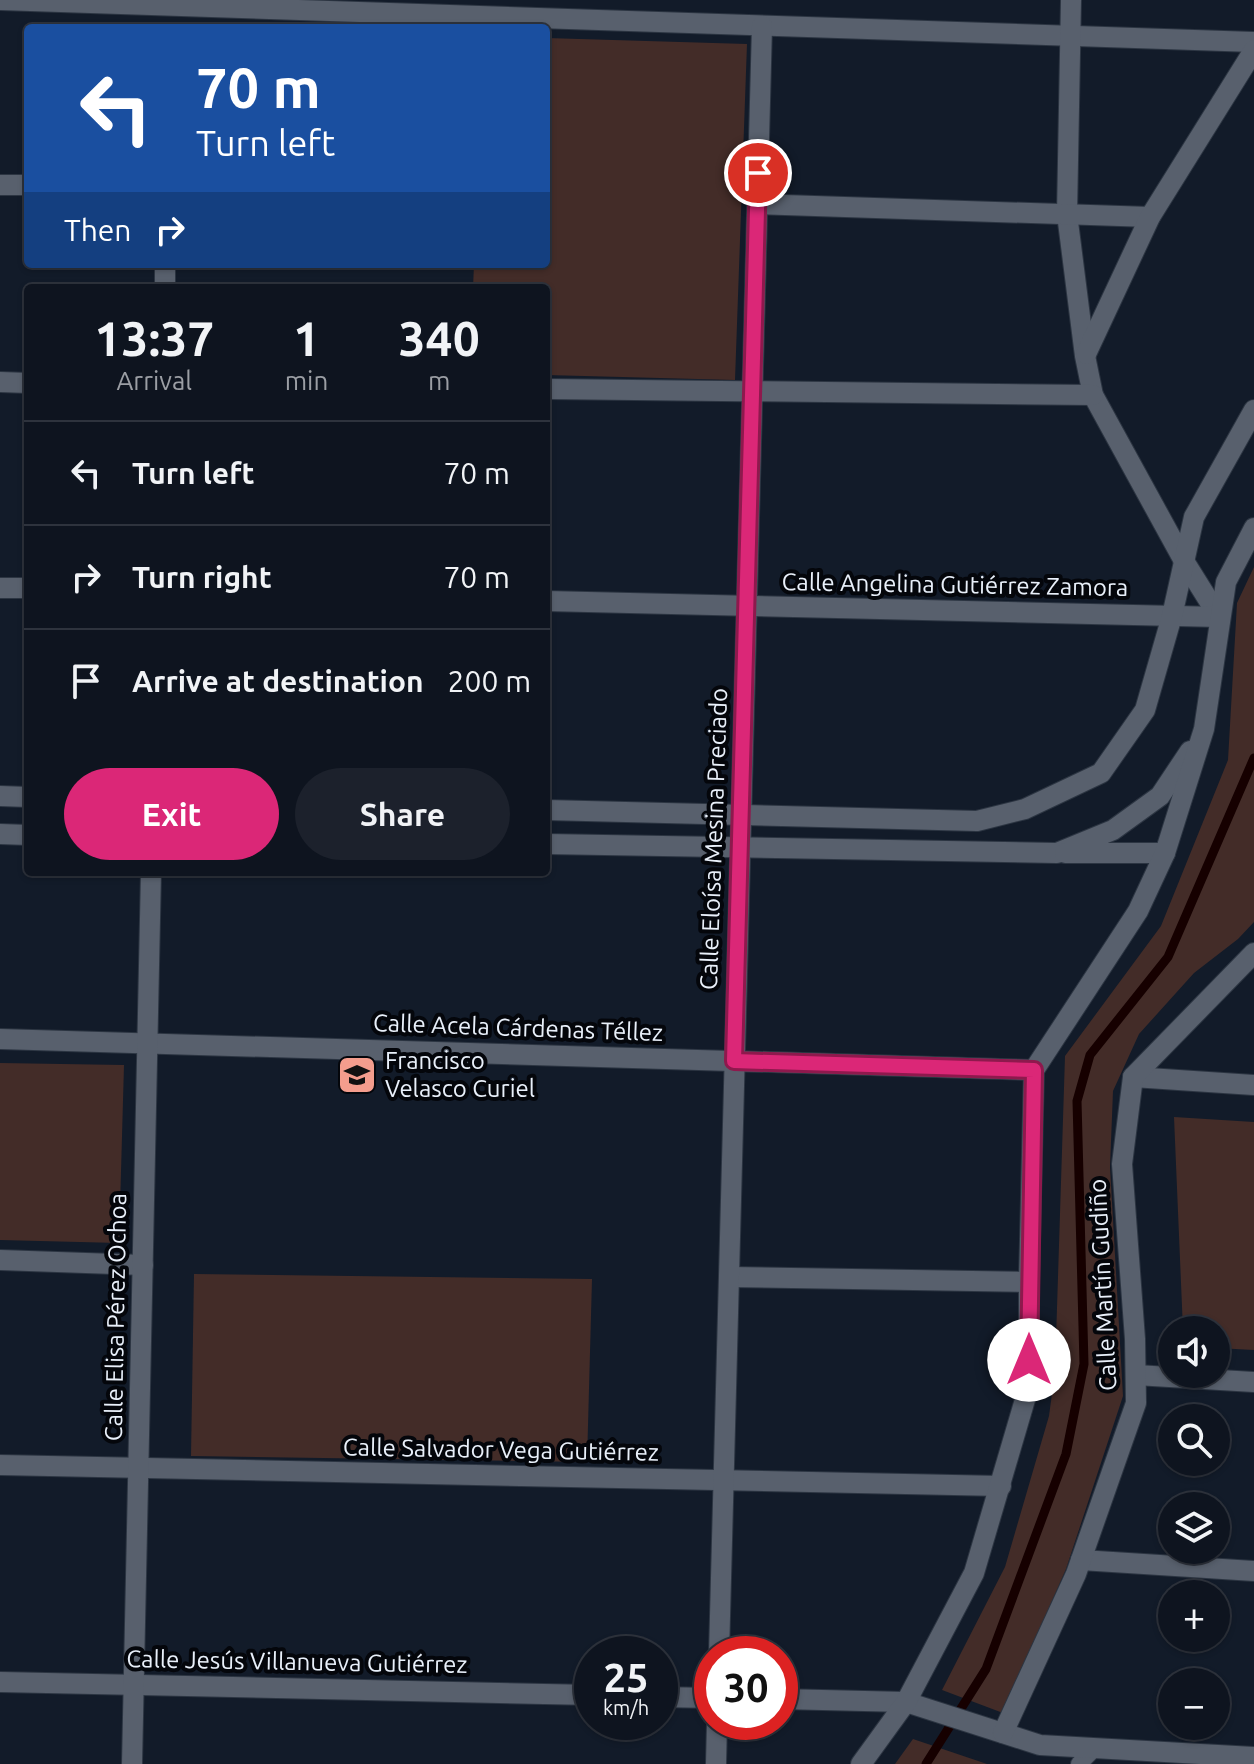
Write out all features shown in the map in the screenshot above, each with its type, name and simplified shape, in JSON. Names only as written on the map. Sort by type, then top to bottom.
[{"type":"street","points":[[0,0],[171,6],[481,8],[762,26],[1254,42]]},
{"type":"street","points":[[1071,0],[1067,214],[1093,395],[1184,561],[1219,617]]},
{"type":"street","points":[[170,24],[171,6]]},
{"type":"street","name":"Calle Eloísa Mesina Preciado","points":[[719,1636],[762,26]]},
{"type":"street","points":[[1085,356],[1150,217],[1254,50]]},
{"type":"street","points":[[0,185],[24,185]]},
{"type":"street","points":[[757,204],[1150,217]]},
{"type":"street","points":[[0,382],[24,383]]},
{"type":"street","points":[[550,389],[1093,395]]},
{"type":"street","points":[[550,810],[977,821],[1025,809],[1101,773],[1145,710],[1172,616],[1194,517],[1254,410]]},
{"type":"street","points":[[861,1764],[906,1702],[974,1573],[1029,1386],[1034,1070],[1138,911],[1165,853],[1204,729],[1226,582],[1254,528]]},
{"type":"street","points":[[0,588],[24,588]]},
{"type":"street","name":"Calle Angelina Gutiérrez Zamora","points":[[550,601],[1219,617]]},
{"type":"street","points":[[1057,853],[1113,830],[1160,796],[1204,729]]},
{"type":"street","points":[[0,796],[24,797]]},
{"type":"street","points":[[0,834],[24,835]]},
{"type":"street","points":[[550,844],[1165,853]]},
{"type":"street","name":"Calle Elisa Pérez Ochoa","points":[[132,1764],[151,876]]},
{"type":"street","points":[[1133,1077],[1254,953]]},
{"type":"street","name":"Calle Acela Cárdenas Téllez","points":[[0,1039],[1034,1070]]},
{"type":"street","points":[[1133,1077],[1254,1085]]},
{"type":"street","name":"Calle Martín Gudiño","points":[[1003,1733],[1081,1560],[1136,1403],[1122,1164],[1133,1077]]},
{"type":"street","points":[[0,1260],[143,1265]]},
{"type":"street","points":[[729,1277],[1029,1282]]},
{"type":"street","points":[[1136,1375],[1254,1382]]},
{"type":"street","name":"Calle Salvador Vega Gutiérrez","points":[[0,1465],[1001,1486]]},
{"type":"street","points":[[1081,1560],[1254,1571]]},
{"type":"street","name":"Calle Jesús Villanueva Gutiérrez","points":[[0,1682],[574,1695]]},
{"type":"street","points":[[798,1699],[906,1702],[1040,1745],[1254,1757]]},
{"type":"street","points":[[716,1764],[717,1740]]},
{"type":"lane","points":[[1079,1764],[1095,1748]]},
{"type":"shaded area","points":[[550,38],[747,44],[735,380],[550,375],[550,284],[473,284],[474,268],[550,268]]},
{"type":"shaded area","points":[[1254,567],[1254,922],[1238,939],[1194,973],[1139,1034],[1113,1091],[1110,1167],[1123,1396],[1066,1569],[1003,1713],[942,1690],[1005,1567],[1049,1416],[1055,1371],[1065,1056],[1161,926],[1228,760],[1237,603]]},
{"type":"shaded area","points":[[0,1063],[124,1065],[119,1243],[0,1240]]},
{"type":"shaded area","points":[[1174,1117],[1254,1122],[1254,1350],[1230,1349],[1230,1316],[1182,1316]]},
{"type":"shaded area","points":[[194,1274],[592,1279],[587,1462],[191,1456]]},
{"type":"shaded area","points":[[913,1739],[987,1764],[895,1764]]},
{"type":"waterway","points":[[926,1764],[986,1669],[1066,1454],[1084,1364],[1077,1101],[1090,1055],[1168,957],[1254,758]]},
{"type":"place","name":"Francisco Velasco Curiel","points":[[357,1075]]},
{"type":"route","points":[[758,173],[734,1061],[1034,1070],[1029,1360]]}]
